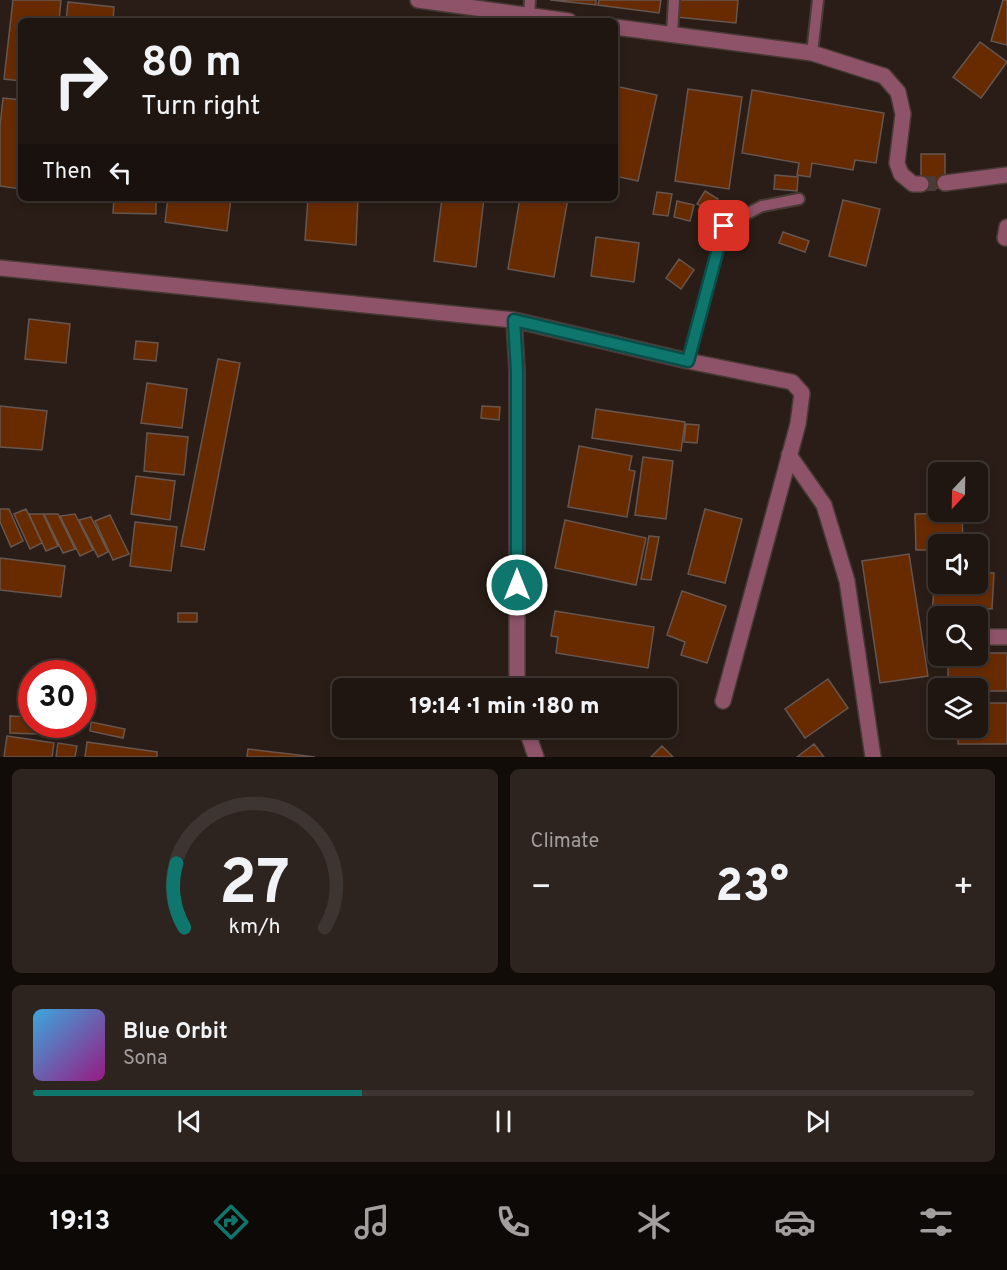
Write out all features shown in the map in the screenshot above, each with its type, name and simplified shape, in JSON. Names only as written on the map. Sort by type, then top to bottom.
[{"type":"street","points":[[418,0],[545,18]]},
{"type":"street","points":[[618,27],[812,53],[885,76],[898,92],[903,114],[897,163],[901,174],[913,184],[921,184]]},
{"type":"street","points":[[945,183],[1007,175]]},
{"type":"street","points":[[0,268],[514,320],[688,361],[792,382],[802,393],[798,424],[723,701]]},
{"type":"street","points":[[514,320],[517,371],[517,678]]},
{"type":"street","points":[[789,455],[824,505],[848,581],[873,757]]},
{"type":"street","points":[[988,637],[1007,637]]},
{"type":"street","points":[[529,738],[536,757]]},
{"type":"lane","points":[[529,16],[530,0]]},
{"type":"lane","points":[[672,34],[674,0]]},
{"type":"lane","points":[[812,53],[818,0]]},
{"type":"lane","points":[[688,361],[724,226],[762,206],[799,199]]},
{"type":"building","points":[[13,0],[61,0],[59,18],[18,18],[18,81],[4,79]]},
{"type":"building","points":[[550,0],[596,0],[596,5]]},
{"type":"building","points":[[599,0],[661,0],[659,13],[598,5]]},
{"type":"building","points":[[678,0],[738,0],[736,23],[676,17]]},
{"type":"building","points":[[1003,0],[1007,0],[1007,45],[991,41]]},
{"type":"building","points":[[68,2],[114,7],[113,18],[66,18]]},
{"type":"building","points":[[980,42],[1007,62],[981,98],[953,77]]},
{"type":"building","points":[[618,87],[657,95],[638,181],[618,177]]},
{"type":"building","points":[[688,89],[742,97],[729,189],[675,181]]},
{"type":"building","points":[[752,90],[884,113],[876,163],[855,160],[853,170],[812,163],[810,177],[797,175],[799,163],[742,153]]},
{"type":"building","points":[[3,98],[18,100],[18,189],[0,186],[0,126]]},
{"type":"building","points":[[921,154],[945,154],[945,188],[921,188]]},
{"type":"building","points":[[775,175],[798,177],[797,191],[774,189]]},
{"type":"building","points":[[705,191],[718,199],[711,211],[697,204]]},
{"type":"building","points":[[657,192],[672,194],[668,216],[653,214]]},
{"type":"building","points":[[843,200],[880,209],[866,266],[829,256]]},
{"type":"building","points":[[114,201],[156,201],[156,214],[113,213]]},
{"type":"building","points":[[168,201],[231,201],[227,231],[165,222]]},
{"type":"building","points":[[308,201],[358,201],[356,245],[305,240]]},
{"type":"building","points":[[442,201],[484,201],[476,267],[434,261]]},
{"type":"building","points":[[519,201],[567,201],[554,277],[508,269]]},
{"type":"building","points":[[677,201],[694,205],[690,221],[674,217]]},
{"type":"building","points":[[783,232],[809,241],[805,252],[779,243]]},
{"type":"building","points":[[596,237],[639,243],[634,282],[591,276]]},
{"type":"building","points":[[679,259],[694,270],[681,289],[666,278]]},
{"type":"building","points":[[29,319],[70,324],[66,363],[25,359]]},
{"type":"building","points":[[136,341],[158,343],[156,361],[134,359]]},
{"type":"building","points":[[218,359],[240,363],[204,550],[181,546]]},
{"type":"building","points":[[147,383],[187,389],[182,428],[141,423]]},
{"type":"building","points":[[0,406],[47,411],[42,450],[0,447]]},
{"type":"building","points":[[482,406],[500,407],[499,420],[481,418]]},
{"type":"building","points":[[596,409],[685,422],[681,451],[592,438]]},
{"type":"building","points":[[686,424],[699,425],[697,443],[684,442]]},
{"type":"building","points":[[147,433],[188,437],[184,475],[144,471]]},
{"type":"building","points":[[579,446],[632,456],[629,470],[635,471],[627,517],[568,507]]},
{"type":"building","points":[[643,457],[673,461],[666,519],[635,515]]},
{"type":"building","points":[[136,476],[175,481],[170,520],[131,514]]},
{"type":"building","points":[[0,509],[9,509],[23,541],[11,547],[0,522]]},
{"type":"building","points":[[26,509],[42,543],[30,549],[14,514]]},
{"type":"building","points":[[705,509],[742,519],[725,583],[688,574]]},
{"type":"building","points":[[29,514],[43,514],[58,546],[46,551]]},
{"type":"building","points":[[44,514],[58,514],[75,549],[63,553]]},
{"type":"building","points":[[75,514],[93,550],[80,556],[60,516]]},
{"type":"building","points":[[915,514],[928,514],[928,522],[962,522],[963,534],[928,534],[928,550],[916,550]]},
{"type":"building","points":[[110,515],[129,554],[113,560],[95,521]]},
{"type":"building","points":[[91,517],[108,552],[98,557],[79,520]]},
{"type":"building","points":[[565,520],[646,538],[636,585],[555,568]]},
{"type":"building","points":[[135,522],[177,527],[171,571],[130,566]]},
{"type":"building","points":[[649,536],[659,537],[651,580],[641,579]]},
{"type":"building","points":[[909,554],[928,676],[880,683],[862,561]]},
{"type":"building","points":[[0,558],[65,566],[61,597],[0,590]]},
{"type":"building","points":[[988,573],[994,573],[992,609],[988,609],[988,606],[933,606],[933,594],[988,594]]},
{"type":"building","points":[[682,591],[726,606],[707,663],[681,655],[685,642],[667,635]]},
{"type":"building","points":[[555,611],[654,627],[648,668],[556,653],[558,637],[551,636]]},
{"type":"building","points":[[178,613],[197,613],[197,622],[178,622]]},
{"type":"building","points":[[988,653],[1007,653],[1007,691],[988,691],[988,678],[948,678],[948,666],[988,666]]},
{"type":"building","points":[[828,679],[848,708],[805,738],[785,709]]},
{"type":"building","points":[[988,703],[1007,703],[1007,744],[958,744],[958,738],[988,738]]},
{"type":"building","points":[[10,716],[18,716],[18,733],[10,733]]},
{"type":"building","points":[[96,723],[125,729],[123,738],[96,732]]},
{"type":"building","points":[[7,736],[54,743],[52,757],[4,757]]},
{"type":"building","points":[[87,742],[157,752],[157,757],[85,757]]},
{"type":"building","points":[[58,743],[77,746],[75,757],[56,757]]},
{"type":"building","points":[[814,744],[824,757],[797,757]]},
{"type":"building","points":[[662,746],[673,757],[651,757]]},
{"type":"building","points":[[248,749],[315,757],[247,757]]},
{"type":"tunnel","points":[[921,184],[945,183]]},
{"type":"route","points":[[517,585],[517,371],[514,320],[688,361],[724,226]]}]
